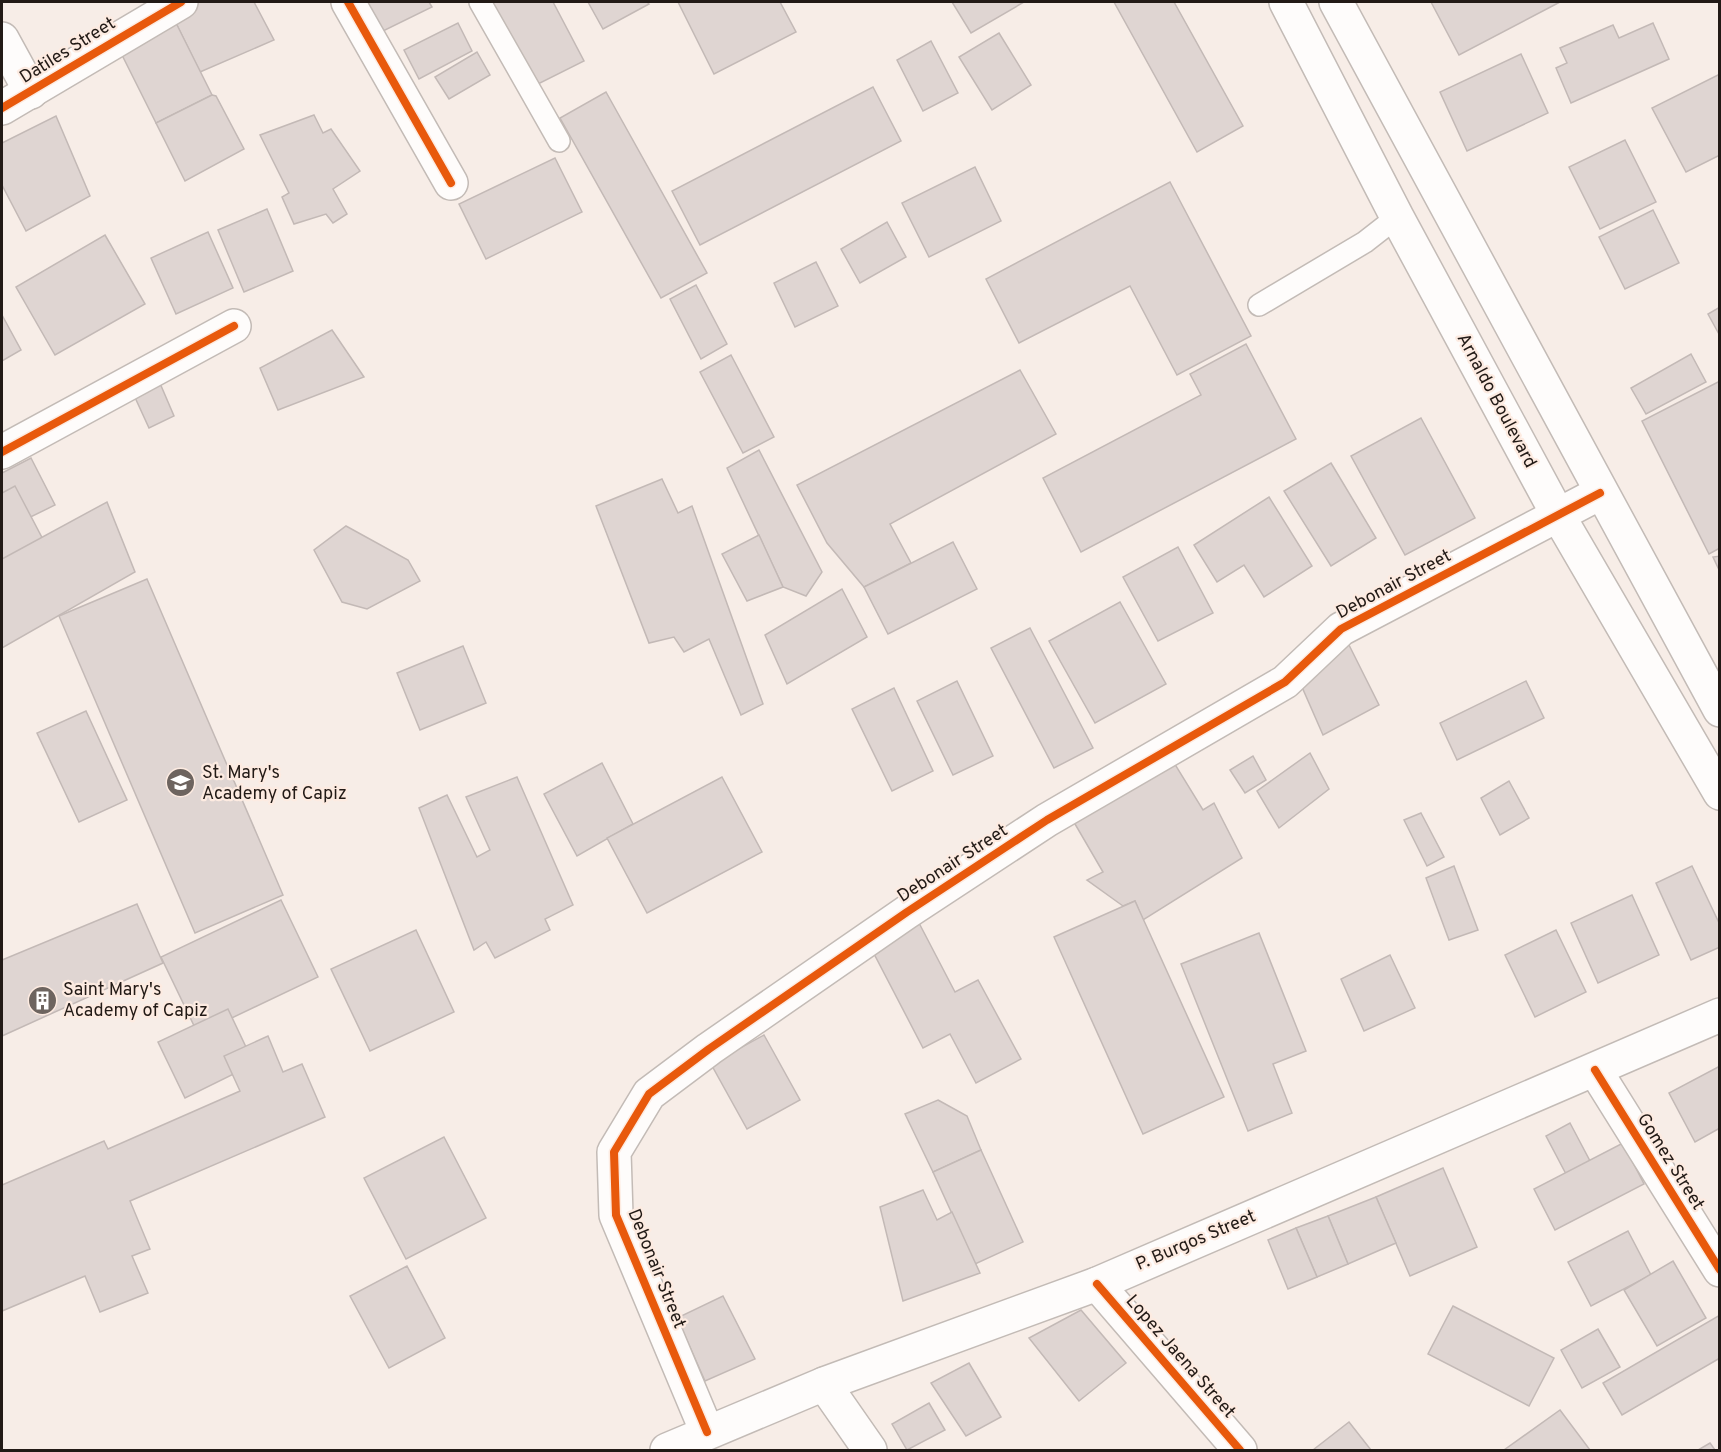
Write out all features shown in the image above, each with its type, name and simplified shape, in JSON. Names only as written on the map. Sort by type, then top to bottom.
[{"type":"main road","name":"Datiles Street","points":[[2,108],[113,40],[181,2]]},
{"type":"main road","points":[[348,2],[451,183]]},
{"type":"main road","name":"Arnaldo Boulevard","points":[[1286,2],[1397,217],[1558,515],[1719,794]]},
{"type":"main road","points":[[1336,2],[1719,710]]},
{"type":"main road","points":[[2,39],[31,92]]},
{"type":"main road","points":[[2,452],[234,326]]},
{"type":"main road","name":"Debonair Street","points":[[707,1432],[616,1215],[614,1152],[650,1094],[709,1049],[907,912],[1047,820],[1285,682],[1341,629],[1600,493]]},
{"type":"main road","name":"P. Burgos Street","points":[[667,1450],[824,1384],[1096,1284],[1719,1015]]},
{"type":"main road","name":"Gomez Street","points":[[1595,1070],[1719,1270]]},
{"type":"main road","name":"Lopez Jaena Street","points":[[1096,1284],[1240,1450]]},
{"type":"main road","points":[[824,1384],[870,1450]]},
{"type":"lane","points":[[480,2],[559,141]]},
{"type":"lane","points":[[1259,304],[1365,242],[1397,217]]},
{"type":"building","points":[[191,2],[254,2],[274,40],[200,72],[171,13]]},
{"type":"building","points":[[367,2],[429,2],[432,7],[381,32]]},
{"type":"building","points":[[488,2],[553,2],[584,61],[534,86]]},
{"type":"building","points":[[588,2],[647,2],[649,4],[603,29]]},
{"type":"building","points":[[678,2],[780,2],[796,32],[714,74]]},
{"type":"building","points":[[952,2],[1024,2],[971,33]]},
{"type":"building","points":[[1114,2],[1174,2],[1243,126],[1197,152]]},
{"type":"building","points":[[1431,2],[1560,2],[1459,55]]},
{"type":"building","points":[[171,13],[212,95],[156,123],[115,41]]},
{"type":"building","points":[[458,23],[472,51],[419,79],[404,50]]},
{"type":"building","points":[[1653,23],[1669,59],[1571,103],[1556,68],[1567,63],[1560,48],[1613,25],[1619,38]]},
{"type":"building","points":[[999,33],[1031,85],[992,110],[959,57]]},
{"type":"building","points":[[931,41],[958,93],[923,111],[897,60]]},
{"type":"building","points":[[477,52],[490,75],[449,99],[435,77]]},
{"type":"building","points":[[1521,54],[1548,113],[1467,151],[1440,92]]},
{"type":"building","points":[[1720,74],[1720,155],[1686,172],[1652,108]]},
{"type":"building","points":[[873,87],[901,141],[700,245],[672,191]]},
{"type":"building","points":[[606,92],[707,273],[661,298],[560,118]]},
{"type":"building","points":[[212,95],[216,96],[244,149],[185,181],[156,123]]},
{"type":"building","points":[[314,115],[323,133],[331,129],[360,171],[333,189],[347,214],[333,223],[326,214],[294,224],[282,197],[289,193],[260,135]]},
{"type":"building","points":[[56,116],[90,196],[26,231],[2,185],[2,143]]},
{"type":"building","points":[[1625,140],[1656,202],[1600,229],[1569,167]]},
{"type":"building","points":[[555,158],[582,212],[486,259],[459,204]]},
{"type":"building","points":[[975,167],[1001,221],[929,257],[902,203]]},
{"type":"building","points":[[1170,182],[1251,336],[1177,375],[1130,286],[1019,343],[986,279]]},
{"type":"building","points":[[267,209],[293,271],[244,292],[218,230]]},
{"type":"building","points":[[1653,210],[1679,263],[1625,289],[1599,237]]},
{"type":"building","points":[[887,222],[906,257],[860,283],[841,249]]},
{"type":"building","points":[[208,232],[233,288],[176,314],[151,258]]},
{"type":"building","points":[[105,235],[145,304],[55,355],[16,287]]},
{"type":"building","points":[[816,262],[838,306],[795,327],[774,283]]},
{"type":"building","points":[[696,285],[727,344],[701,359],[670,299]]},
{"type":"building","points":[[1720,307],[1720,336],[1708,314]]},
{"type":"building","points":[[2,315],[21,350],[2,361]]},
{"type":"building","points":[[332,330],[364,377],[278,410],[260,368]]},
{"type":"building","points":[[1246,344],[1296,439],[1081,552],[1043,478],[1201,395],[1190,374]]},
{"type":"building","points":[[1691,354],[1706,382],[1646,414],[1631,388]]},
{"type":"building","points":[[731,355],[774,437],[743,453],[700,372]]},
{"type":"building","points":[[1020,370],[1056,434],[890,524],[911,563],[864,587],[827,543],[797,485]]},
{"type":"building","points":[[159,381],[174,416],[149,428],[133,393]]},
{"type":"building","points":[[1720,381],[1720,548],[1709,554],[1642,421]]},
{"type":"building","points":[[1421,418],[1475,518],[1405,555],[1351,456]]},
{"type":"building","points":[[759,450],[822,572],[806,596],[783,587],[727,468]]},
{"type":"building","points":[[31,458],[55,505],[6,529],[2,519],[2,473]]},
{"type":"building","points":[[1331,463],[1376,538],[1331,566],[1284,491]]},
{"type":"building","points":[[662,479],[678,513],[692,506],[763,704],[741,715],[709,639],[684,652],[674,637],[649,643],[596,506]]},
{"type":"building","points":[[15,486],[48,549],[2,574],[2,493]]},
{"type":"building","points":[[1269,497],[1312,566],[1264,597],[1244,565],[1217,582],[1194,545]]},
{"type":"building","points":[[107,502],[135,572],[2,648],[2,559]]},
{"type":"building","points":[[346,526],[408,560],[420,581],[367,609],[342,602],[314,550]]},
{"type":"building","points":[[759,535],[783,587],[747,601],[722,554]]},
{"type":"building","points":[[953,542],[977,589],[888,634],[864,587]]},
{"type":"building","points":[[1178,547],[1213,613],[1158,641],[1123,577]]},
{"type":"building","points":[[1720,556],[1720,572],[1713,557]]},
{"type":"building","points":[[147,579],[283,895],[195,933],[59,616]]},
{"type":"building","points":[[842,589],[867,637],[787,684],[765,635]]},
{"type":"building","points":[[1120,602],[1166,684],[1095,723],[1049,641]]},
{"type":"building","points":[[1030,628],[1093,748],[1054,768],[991,648]]},
{"type":"building","points":[[1344,635],[1379,705],[1323,735],[1302,687]]},
{"type":"building","points":[[463,646],[486,703],[420,730],[397,673]]},
{"type":"building","points":[[957,681],[993,756],[953,775],[917,701]]},
{"type":"building","points":[[1526,681],[1544,718],[1457,760],[1440,723]]},
{"type":"building","points":[[894,688],[933,771],[892,791],[852,709]]},
{"type":"building","points":[[86,711],[127,800],[79,822],[37,733]]},
{"type":"building","points":[[1168,753],[1203,810],[1214,803],[1242,858],[1143,920],[1135,901],[1123,906],[1087,880],[1103,872],[1068,812]]},
{"type":"building","points":[[1310,753],[1329,789],[1279,828],[1257,791]]},
{"type":"building","points":[[1253,756],[1266,780],[1245,793],[1230,770]]},
{"type":"building","points":[[602,763],[633,824],[577,856],[544,794]]},
{"type":"building","points":[[517,777],[573,905],[545,919],[550,930],[495,958],[486,942],[474,950],[419,808],[447,795],[477,857],[490,850],[466,797]]},
{"type":"building","points":[[722,777],[762,852],[647,913],[607,838]]},
{"type":"building","points":[[1509,781],[1529,818],[1500,835],[1481,798]]},
{"type":"building","points":[[1421,813],[1444,857],[1427,866],[1404,820]]},
{"type":"building","points":[[1454,866],[1478,930],[1449,940],[1426,878]]},
{"type":"building","points":[[1692,866],[1720,925],[1720,947],[1691,960],[1656,883]]},
{"type":"building","points":[[1632,895],[1659,955],[1598,983],[1571,923]]},
{"type":"building","points":[[281,900],[318,977],[198,1034],[161,957]]},
{"type":"building","points":[[1135,901],[1224,1097],[1143,1134],[1054,937]]},
{"type":"building","name":"Saint Mary's Academy of Capiz","points":[[137,904],[163,963],[2,1036],[2,960]]},
{"type":"building","points":[[919,923],[955,992],[978,980],[1021,1059],[976,1083],[950,1034],[923,1048],[871,948]]},
{"type":"building","points":[[416,930],[454,1012],[370,1051],[331,969]]},
{"type":"building","points":[[1556,930],[1586,992],[1535,1017],[1505,955]]},
{"type":"building","points":[[1259,933],[1306,1051],[1273,1064],[1292,1113],[1248,1131],[1181,964]]},
{"type":"building","points":[[1390,955],[1415,1008],[1364,1031],[1341,979]]},
{"type":"building","points":[[228,1009],[254,1064],[185,1098],[158,1042]]},
{"type":"building","points":[[764,1035],[800,1100],[747,1129],[711,1064]]},
{"type":"building","points":[[268,1036],[283,1072],[302,1064],[325,1117],[130,1201],[150,1249],[132,1256],[148,1293],[100,1312],[85,1276],[2,1311],[2,1185],[104,1141],[108,1149],[240,1091],[224,1056]]},
{"type":"building","points":[[1720,1066],[1720,1128],[1695,1142],[1669,1093]]},
{"type":"building","points":[[938,1100],[967,1116],[981,1150],[933,1172],[905,1114]]},
{"type":"building","points":[[1570,1123],[1590,1161],[1566,1174],[1546,1136]]},
{"type":"building","points":[[444,1137],[486,1218],[406,1259],[364,1178]]},
{"type":"building","points":[[1623,1143],[1644,1184],[1555,1230],[1534,1189]]},
{"type":"building","points":[[981,1150],[1023,1242],[975,1264],[933,1172]]},
{"type":"building","points":[[1443,1168],[1477,1247],[1410,1276],[1376,1197]]},
{"type":"building","points":[[923,1190],[937,1220],[952,1212],[980,1273],[903,1301],[880,1207]]},
{"type":"building","points":[[1376,1197],[1396,1243],[1348,1264],[1328,1216]]},
{"type":"building","points":[[1328,1216],[1348,1264],[1317,1277],[1296,1228]]},
{"type":"building","points":[[1296,1228],[1317,1277],[1288,1289],[1268,1240]]},
{"type":"building","points":[[1628,1231],[1651,1275],[1591,1306],[1568,1262]]},
{"type":"building","points":[[1673,1261],[1706,1318],[1657,1346],[1624,1290]]},
{"type":"building","points":[[407,1266],[445,1338],[389,1368],[350,1296]]},
{"type":"building","points":[[723,1296],[755,1359],[705,1381],[677,1318]]},
{"type":"building","points":[[1453,1306],[1554,1358],[1529,1406],[1428,1354]]},
{"type":"building","points":[[1081,1310],[1126,1363],[1079,1401],[1029,1338]]},
{"type":"building","points":[[1720,1315],[1720,1358],[1622,1415],[1603,1383]]},
{"type":"building","points":[[1598,1329],[1620,1367],[1582,1388],[1561,1350]]},
{"type":"building","points":[[969,1363],[1001,1417],[966,1436],[931,1383]]},
{"type":"building","points":[[929,1403],[945,1430],[907,1450],[892,1424]]},
{"type":"building","points":[[1560,1410],[1590,1450],[1504,1450]]},
{"type":"building","points":[[1349,1422],[1371,1450],[1313,1450]]},
{"type":"building","points":[[1710,1443],[1715,1450],[1698,1450]]},
{"type":"cycle path","points":[[2,108],[181,2]]},
{"type":"cycle path","points":[[348,2],[451,183]]},
{"type":"cycle path","points":[[2,452],[234,326]]},
{"type":"cycle path","points":[[707,1432],[616,1215],[614,1152],[649,1094],[709,1049],[907,912],[1047,820],[1285,682],[1341,629],[1600,493]]},
{"type":"cycle path","points":[[1595,1070],[1720,1270]]},
{"type":"cycle path","points":[[1097,1284],[1240,1450]]},
{"type":"place","name":"St. Mary's Academy of Capiz","points":[[181,783]]},
{"type":"place","name":"Saint Mary's Academy of Capiz","points":[[42,1000]]}]
